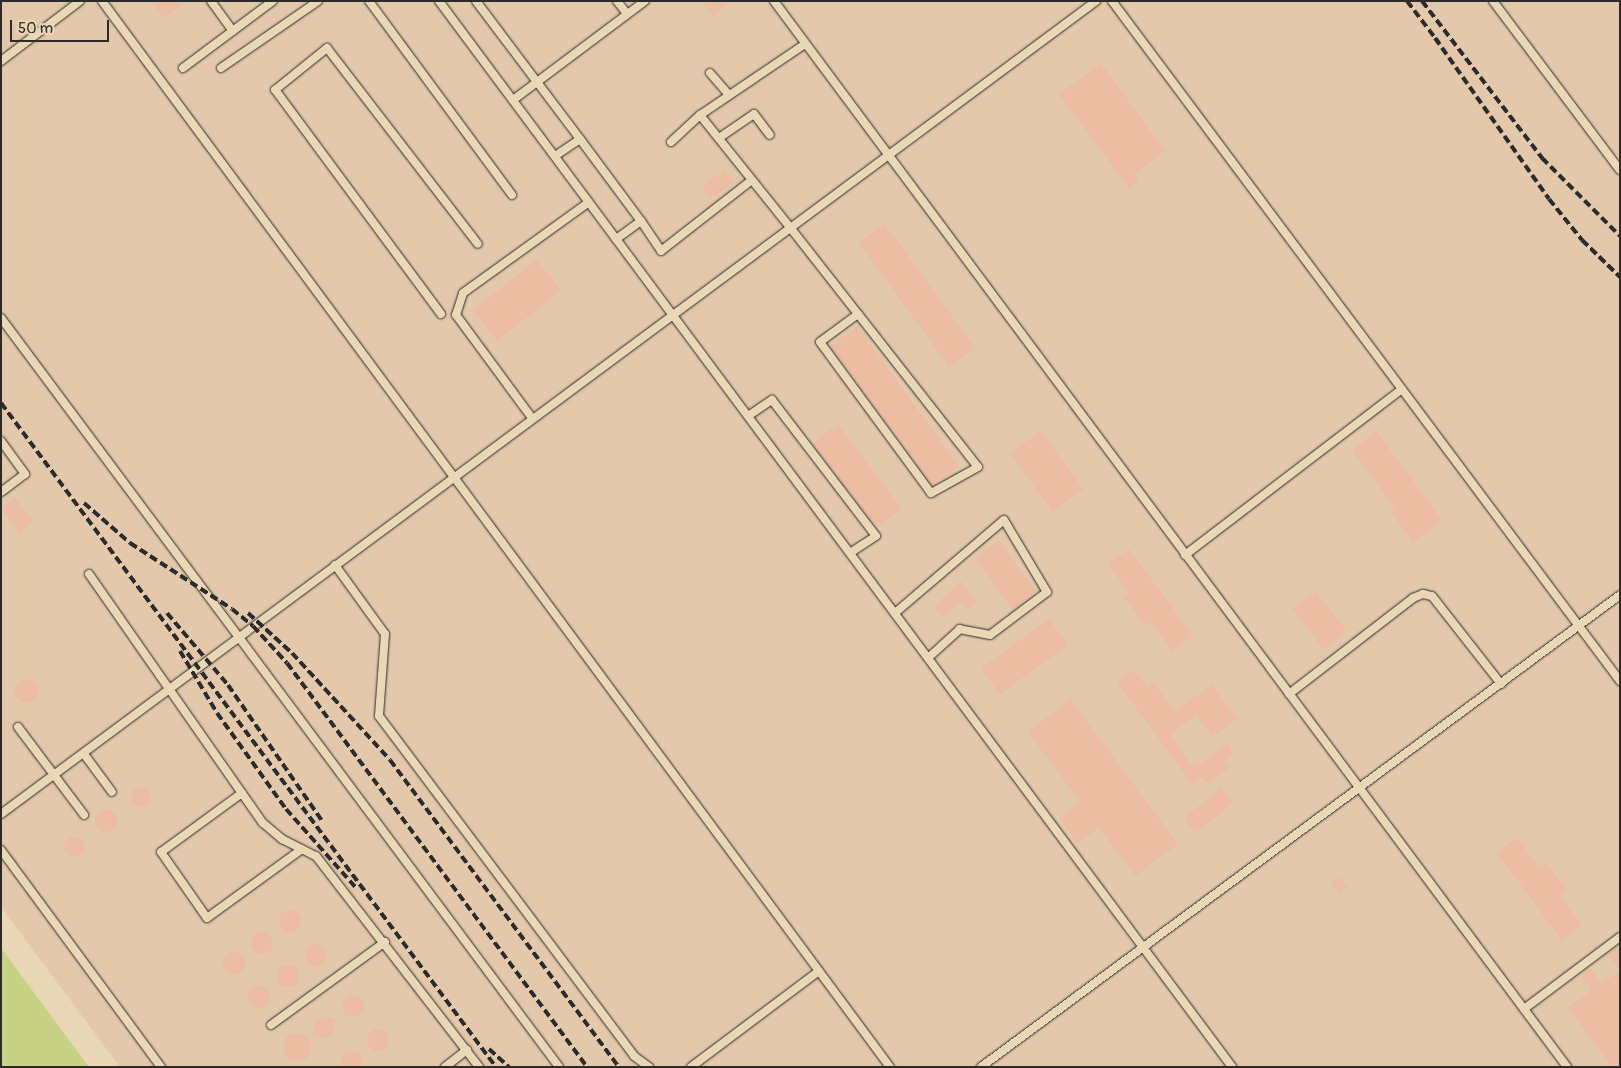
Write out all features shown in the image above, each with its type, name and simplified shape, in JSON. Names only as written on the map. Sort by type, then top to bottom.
[{"type":"lane","points":[[1,61],[80,1]]},
{"type":"lane","points":[[102,1],[890,1067]]},
{"type":"lane","points":[[211,1],[233,31]]},
{"type":"lane","points":[[183,68],[273,1]]},
{"type":"lane","points":[[221,68],[318,1]]},
{"type":"lane","points":[[369,1],[512,195]]},
{"type":"lane","points":[[439,1],[1232,1067]]},
{"type":"lane","points":[[476,1],[580,139],[660,251],[752,180]]},
{"type":"lane","points":[[617,1],[627,14]]},
{"type":"lane","points":[[513,100],[645,1]]},
{"type":"lane","points":[[774,1],[1566,1067]]},
{"type":"lane","points":[[1,814],[170,691],[239,635],[789,226],[888,156],[1096,1]]},
{"type":"lane","points":[[1112,1],[1620,681]]},
{"type":"lane","points":[[1493,1],[1619,169]]},
{"type":"lane","points":[[671,142],[700,115],[805,44]]},
{"type":"lane","points":[[441,314],[275,90],[328,48],[478,244]]},
{"type":"lane","points":[[710,73],[729,95]]},
{"type":"lane","points":[[719,138],[754,114],[770,135]]},
{"type":"lane","points":[[700,115],[789,226],[978,467],[931,493],[820,342],[858,314]]},
{"type":"lane","points":[[555,156],[580,139]]},
{"type":"lane","points":[[532,418],[456,315],[463,293],[589,202]]},
{"type":"lane","points":[[616,239],[640,221]]},
{"type":"lane","points":[[1,318],[559,1067]]},
{"type":"lane","points":[[1185,555],[1402,390]]},
{"type":"lane","points":[[748,416],[772,400],[876,536],[850,553]]},
{"type":"lane","points":[[1,441],[25,474],[1,492]]},
{"type":"lane","points":[[895,613],[1004,520],[1047,592],[990,634],[960,630],[928,658]]},
{"type":"lane","points":[[334,565],[385,634],[380,716],[634,1056],[649,1067]]},
{"type":"lane","points":[[89,574],[263,823],[316,856],[385,942],[479,1067]]},
{"type":"lane","points":[[1289,694],[1413,598],[1423,594],[1432,596],[1501,684]]},
{"type":"lane","points":[[981,1067],[1620,596]]},
{"type":"lane","points":[[18,727],[84,815]]},
{"type":"lane","points":[[84,754],[112,792]]},
{"type":"lane","points":[[242,793],[161,852],[207,918],[302,849]]},
{"type":"lane","points":[[1,850],[161,1067]]},
{"type":"lane","points":[[1524,1009],[1620,937]]},
{"type":"lane","points":[[271,1025],[385,942]]},
{"type":"lane","points":[[691,1067],[819,971]]},
{"type":"lane","points":[[445,1067],[467,1050]]},
{"type":"shaded area","points":[[1,1],[1620,1],[1620,1067],[120,1067],[1,907]]},
{"type":"green space","points":[[1,948],[89,1067],[1,1067]]},
{"type":"building","points":[[151,1],[187,1],[164,18]]},
{"type":"building","points":[[702,1],[732,1],[713,16]]},
{"type":"building","points":[[1101,63],[1165,151],[1134,174],[1139,181],[1129,188],[1059,94]]},
{"type":"building","points":[[725,170],[734,183],[711,199],[702,186]]},
{"type":"building","points":[[885,224],[975,348],[949,367],[859,243]]},
{"type":"building","points":[[537,260],[561,291],[497,341],[473,310]]},
{"type":"building","points":[[857,326],[959,467],[933,486],[830,345]]},
{"type":"building","points":[[838,424],[902,509],[876,528],[812,443]]},
{"type":"building","points":[[1041,431],[1083,489],[1053,512],[1010,453]]},
{"type":"building","points":[[1376,431],[1442,520],[1413,542],[1390,511],[1395,508],[1352,450]]},
{"type":"building","points":[[15,497],[34,522],[19,533],[1,508]]},
{"type":"building","points":[[999,540],[1037,592],[1012,609],[975,558]]},
{"type":"building","points":[[1129,549],[1193,636],[1172,651],[1151,622],[1145,626],[1124,597],[1129,593],[1108,564]]},
{"type":"building","points":[[961,581],[977,602],[967,610],[962,602],[942,617],[934,606]]},
{"type":"building","points":[[1316,591],[1347,632],[1324,649],[1293,608]]},
{"type":"building","points":[[1049,619],[1068,645],[1000,694],[981,668]]},
{"type":"building","points":[[1134,670],[1147,688],[1154,683],[1175,711],[1212,685],[1237,719],[1212,737],[1196,715],[1170,735],[1194,768],[1227,744],[1233,753],[1224,761],[1229,768],[1208,784],[1202,777],[1192,784],[1117,682]]},
{"type":"building","points":[[27,679],[36,682],[39,691],[36,700],[27,703],[18,700],[15,691],[18,682]]},
{"type":"building","points":[[1070,699],[1178,844],[1135,876],[1099,828],[1077,843],[1059,818],[1080,802],[1028,732]]},
{"type":"building","points":[[137,787],[145,787],[151,793],[151,801],[145,807],[137,807],[131,801],[131,793]]},
{"type":"building","points":[[1221,788],[1233,803],[1196,833],[1184,818]]},
{"type":"building","points":[[106,810],[114,813],[117,821],[114,829],[106,832],[98,829],[95,821],[98,813]]},
{"type":"building","points":[[74,837],[81,840],[84,847],[81,854],[74,857],[67,854],[64,847],[67,840]]},
{"type":"building","points":[[1517,838],[1539,867],[1546,862],[1567,891],[1560,896],[1582,925],[1562,940],[1497,853]]},
{"type":"building","points":[[1339,877],[1347,887],[1339,893],[1331,883]]},
{"type":"building","points":[[290,910],[298,913],[301,921],[298,929],[290,932],[282,929],[279,921],[282,913]]},
{"type":"building","points":[[262,932],[270,935],[273,943],[270,951],[262,954],[254,951],[251,943],[254,935]]},
{"type":"building","points":[[316,944],[324,947],[327,955],[324,963],[316,966],[308,963],[305,955],[308,947]]},
{"type":"building","points":[[1620,944],[1620,970],[1607,954]]},
{"type":"building","points":[[234,952],[242,955],[245,963],[242,971],[234,974],[226,971],[223,963],[226,955]]},
{"type":"building","points":[[288,965],[296,968],[299,976],[296,984],[288,987],[280,984],[277,976],[280,968]]},
{"type":"building","points":[[1591,969],[1602,984],[1620,970],[1620,1067],[1612,1067],[1568,1008],[1592,990],[1581,976]]},
{"type":"building","points":[[259,986],[267,989],[270,997],[267,1005],[259,1008],[251,1005],[248,997],[251,989]]},
{"type":"building","points":[[353,995],[363,1002],[364,1006],[357,1016],[353,1017],[343,1010],[342,1006],[349,996]]},
{"type":"building","points":[[327,1016],[336,1019],[334,1033],[325,1038],[312,1036],[317,1020]]},
{"type":"building","points":[[374,1029],[382,1029],[389,1036],[389,1044],[382,1051],[374,1051],[367,1044],[367,1036]]},
{"type":"building","points":[[297,1033],[307,1037],[311,1047],[307,1057],[297,1061],[287,1057],[283,1047],[287,1037]]},
{"type":"building","points":[[349,1051],[362,1054],[361,1067],[341,1067],[341,1057]]},
{"type":"railway","points":[[1407,1],[1439,43]]},
{"type":"railway","points":[[1422,1],[1542,158],[1620,236]]},
{"type":"railway","points":[[1435,38],[1549,199],[1582,240],[1620,277]]},
{"type":"railway","points":[[1,403],[496,1067]]},
{"type":"railway","points":[[84,503],[130,543],[232,609],[253,626],[287,663],[587,1067]]},
{"type":"railway","points":[[167,613],[228,685],[322,821]]},
{"type":"railway","points":[[248,613],[292,653],[390,760],[619,1067]]},
{"type":"railway","points":[[180,651],[217,713],[286,809],[357,889]]},
{"type":"railway","points":[[489,1049],[509,1067]]}]
